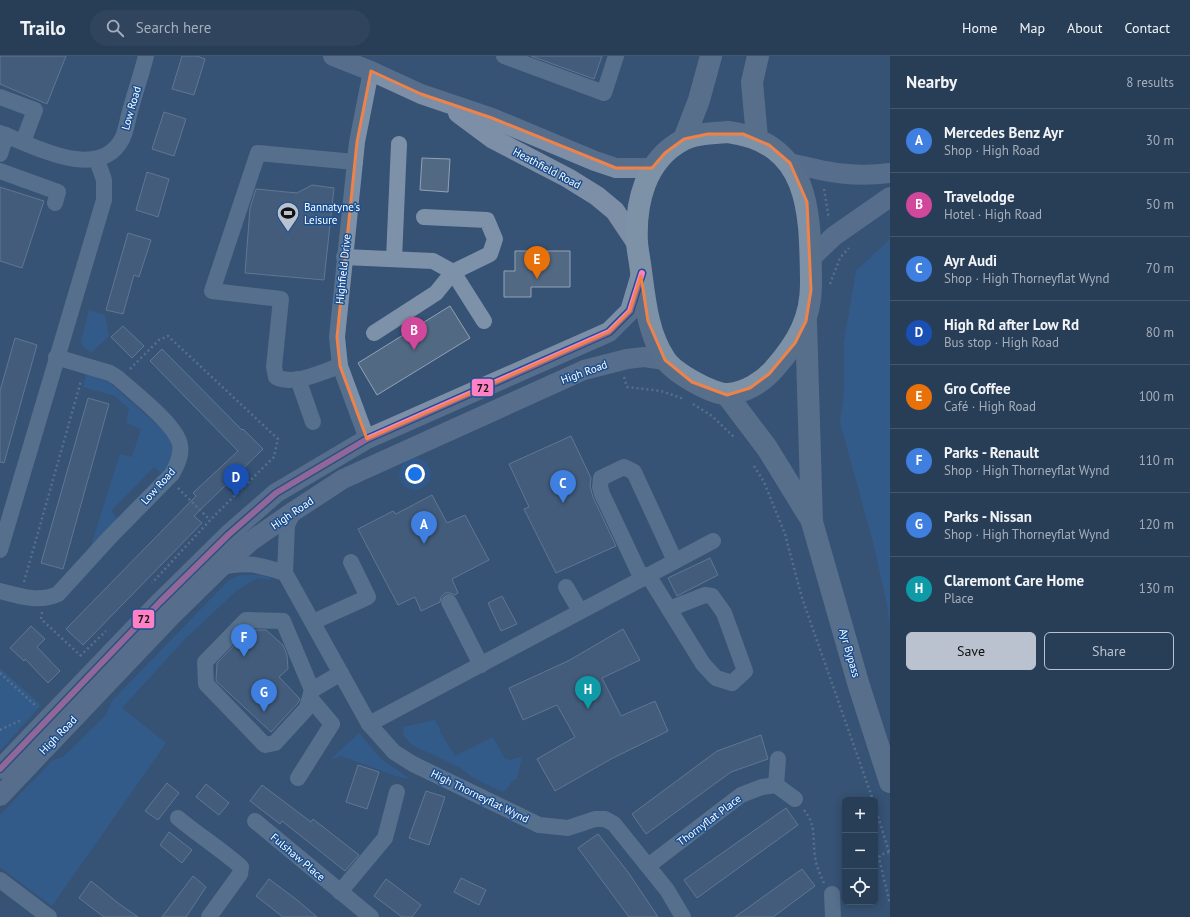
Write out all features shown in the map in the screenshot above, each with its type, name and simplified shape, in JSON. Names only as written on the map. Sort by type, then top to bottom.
[{"type":"highway","points":[[684,139],[699,100],[711,56]]},
{"type":"highway","points":[[757,138],[752,82],[758,56]]},
{"type":"highway","points":[[728,132],[757,138],[769,145],[790,164],[807,202],[811,258],[811,290],[806,321],[795,343],[769,374],[750,388],[727,395],[692,382],[665,360],[648,321],[637,244],[638,214],[642,188],[652,168],[665,153],[684,139],[728,132]]},
{"type":"highway","name":"Ayr Bypass","points":[[806,321],[812,522],[859,686],[890,782]]},
{"type":"highway","name":"Ayr Bypass","points":[[727,395],[767,448],[812,522]]},
{"type":"main road","name":"Heathfield Road","points":[[333,56],[371,71],[421,94],[492,118],[567,150],[616,168],[652,168]]},
{"type":"main road","name":"Heathfield Road","points":[[445,103],[493,139],[568,178],[597,196],[615,211],[637,244]]},
{"type":"main road","points":[[790,164],[839,175],[874,175],[890,173]]},
{"type":"main road","points":[[811,258],[842,242],[890,197]]},
{"type":"main road","name":"High Road","points":[[0,770],[160,602],[228,536],[276,493],[367,439],[609,332],[630,311],[642,273]]},
{"type":"main road","name":"High Road","points":[[0,796],[172,615],[221,567],[251,541],[294,511],[350,476],[584,370],[620,360],[644,358],[665,360]]},
{"type":"street","name":"Low Road","points":[[97,160],[112,151],[122,139],[146,56]]},
{"type":"street","points":[[504,56],[604,93],[616,56]]},
{"type":"street","name":"Highfield Drive","points":[[367,439],[340,366],[337,337],[344,257],[355,162],[371,71]]},
{"type":"street","points":[[0,97],[35,110],[23,142]]},
{"type":"street","points":[[0,154],[3,134],[57,155],[80,161],[97,160],[104,180],[104,200],[56,357],[0,550]]},
{"type":"street","points":[[394,259],[399,144]]},
{"type":"street","points":[[340,366],[298,379],[283,380],[276,376],[274,367],[281,299],[212,291],[258,153],[355,162]]},
{"type":"street","points":[[0,171],[58,192],[55,203]]},
{"type":"street","points":[[374,333],[436,293],[453,272],[490,254],[495,239],[487,220],[424,217]]},
{"type":"street","points":[[344,257],[433,261],[453,272],[484,321]]},
{"type":"street","name":"Low Road","points":[[43,599],[58,594],[168,478],[176,467],[180,444],[172,427],[120,380],[110,373],[56,357]]},
{"type":"street","points":[[298,379],[313,422]]},
{"type":"street","points":[[669,609],[705,595],[712,596],[724,613],[744,671],[732,683],[716,678],[703,664],[669,609],[645,577],[602,494],[600,487],[601,478],[624,467],[634,472],[675,561]]},
{"type":"street","points":[[221,567],[239,563],[259,565],[285,573],[287,525],[294,511]]},
{"type":"street","points":[[369,724],[713,541]]},
{"type":"street","points":[[313,622],[368,596],[351,562]]},
{"type":"street","name":"High Thorneyflat Wynd","points":[[285,573],[369,724],[394,752],[413,764],[539,825],[568,828],[595,819],[605,819],[614,824],[648,866]]},
{"type":"street","points":[[566,587],[580,611]]},
{"type":"street","points":[[0,591],[20,596],[43,599]]},
{"type":"street","points":[[449,602],[481,664]]},
{"type":"street","points":[[298,778],[332,724],[311,694],[283,621],[246,620],[205,662],[206,684],[265,745],[275,743],[307,708],[311,694],[341,672]]},
{"type":"street","points":[[778,759],[776,785],[795,799]]},
{"type":"street","name":"Thornyflat Place","points":[[648,866],[741,795],[762,787],[776,785]]},
{"type":"street","points":[[340,892],[385,838],[398,792]]},
{"type":"street","points":[[178,818],[204,840],[221,850],[241,867],[240,874],[209,917]]},
{"type":"street","name":"Fulshaw Place","points":[[255,821],[371,917]]},
{"type":"street","points":[[648,866],[667,890],[683,917]]},
{"type":"street","points":[[0,880],[49,917]]},
{"type":"street","points":[[829,889],[833,917]]},
{"type":"path","points":[[819,171],[842,242],[840,258],[830,289]]},
{"type":"path","points":[[840,258],[842,242]]},
{"type":"path","points":[[120,380],[159,340],[168,336],[278,439],[274,457],[210,520],[148,588]]},
{"type":"path","points":[[620,360],[627,387],[661,391],[688,400],[712,416],[737,440]]},
{"type":"path","points":[[20,596],[86,366]]},
{"type":"path","points":[[753,463],[764,482],[785,534],[802,598],[872,797]]},
{"type":"path","points":[[168,478],[210,520]]},
{"type":"path","points":[[43,599],[41,619],[84,659]]},
{"type":"path","points":[[80,656],[106,630]]},
{"type":"path","points":[[0,673],[49,718]]},
{"type":"path","points":[[795,799],[809,816],[814,833],[814,854],[818,870],[829,889]]},
{"type":"path","points":[[878,817],[889,854],[880,855],[879,858],[890,904]]},
{"type":"highlighted area","points":[[371,71],[421,94],[492,118],[616,168],[652,168],[665,153],[684,139],[708,134],[743,134],[769,145],[790,163],[807,202],[811,290],[806,321],[795,343],[769,374],[750,388],[727,395],[692,382],[665,360],[648,321],[641,276],[630,311],[609,332],[367,439],[340,366],[337,337],[357,142]]},
{"type":"shaded area","points":[[890,239],[890,627],[887,605],[874,546],[840,422],[844,393],[844,341],[856,271]]},
{"type":"shaded area","points":[[89,310],[105,315],[109,336],[91,353],[83,346],[81,342]]},
{"type":"shaded area","points":[[86,373],[109,382],[167,434],[170,439],[172,450],[172,460],[163,474],[154,467],[111,511],[118,519],[89,552],[120,454],[132,457],[141,429],[126,423],[129,409],[115,396],[83,387]]},
{"type":"shaded area","points":[[240,575],[260,575],[271,578],[270,580],[257,578],[236,591],[185,639],[122,708],[166,743],[52,906],[0,867],[0,815],[53,760],[63,757],[105,716],[112,701],[228,581]]},
{"type":"shaded area","points":[[0,668],[41,705],[0,751]]},
{"type":"shaded area","points":[[435,720],[441,730],[439,731],[455,756],[493,737],[505,759],[511,760],[522,756],[517,779],[512,781],[507,789],[502,792],[472,777],[461,768],[412,745],[404,736],[403,727]]},
{"type":"shaded area","points":[[359,733],[381,759],[410,779],[399,777],[341,756],[330,760]]},
{"type":"building","points":[[0,56],[66,56],[47,104],[0,84]]},
{"type":"building","points":[[182,56],[197,56],[205,59],[194,95],[172,89]]},
{"type":"building","points":[[531,56],[602,56],[594,79]]},
{"type":"building","points":[[164,112],[186,119],[174,156],[152,149]]},
{"type":"building","points":[[422,158],[450,159],[448,192],[420,190]]},
{"type":"building","points":[[147,172],[169,179],[158,217],[136,210]]},
{"type":"building","name":"Bannatyne's Leisure","points":[[312,185],[334,188],[324,280],[245,273],[250,208],[256,189],[297,193]]},
{"type":"building","points":[[0,187],[44,201],[22,268],[0,261]]},
{"type":"building","points":[[128,233],[151,240],[139,277],[134,275],[123,314],[106,310]]},
{"type":"building","points":[[515,251],[570,251],[570,287],[531,287],[531,297],[504,297],[504,271],[515,271]]},
{"type":"building","points":[[450,306],[470,338],[377,395],[358,363]]},
{"type":"building","points":[[123,326],[144,346],[132,358],[111,337]]},
{"type":"building","points":[[15,338],[37,345],[4,463],[0,462],[0,391]]},
{"type":"building","points":[[162,349],[242,430],[243,429],[263,449],[194,516],[202,523],[83,645],[66,629],[196,496],[193,493],[238,451],[150,361]]},
{"type":"building","points":[[88,398],[109,404],[63,569],[41,563]]},
{"type":"building","points":[[571,436],[591,478],[590,486],[593,497],[616,546],[556,573],[524,509],[529,507],[509,464]]},
{"type":"building","points":[[432,495],[447,523],[465,515],[489,560],[452,579],[458,593],[455,595],[445,593],[441,597],[440,602],[421,611],[415,597],[398,605],[358,529],[393,511],[396,514]]},
{"type":"building","points":[[710,558],[718,575],[677,596],[668,578]]},
{"type":"building","points":[[502,596],[517,624],[501,631],[488,603]]},
{"type":"building","points":[[31,626],[45,639],[37,647],[60,671],[48,683],[25,659],[24,661],[10,648]]},
{"type":"building","points":[[623,629],[640,660],[602,678],[621,716],[655,701],[668,731],[611,759],[555,791],[537,759],[575,737],[557,705],[523,720],[509,688],[568,661]]},
{"type":"building","points":[[249,630],[266,630],[283,645],[287,655],[288,669],[279,677],[300,699],[271,732],[216,681],[217,663]]},
{"type":"building","points":[[761,735],[768,759],[731,772],[646,834],[632,814],[717,751]]},
{"type":"building","points":[[358,765],[379,772],[367,809],[346,802]]},
{"type":"building","points":[[167,783],[179,793],[158,820],[145,811]]},
{"type":"building","points":[[206,784],[229,803],[219,815],[196,797]]},
{"type":"building","points":[[262,785],[311,822],[313,819],[359,855],[345,871],[282,821],[280,824],[250,801]]},
{"type":"building","points":[[426,791],[445,797],[429,845],[409,838]]},
{"type":"building","points":[[786,808],[798,825],[697,898],[684,880]]},
{"type":"building","points":[[169,832],[192,850],[182,863],[160,845]]},
{"type":"building","points":[[598,834],[628,872],[658,917],[629,917],[578,848]]},
{"type":"building","points":[[802,869],[815,886],[773,917],[735,917]]},
{"type":"building","points":[[193,876],[206,887],[186,917],[162,917]]},
{"type":"building","points":[[461,878],[486,890],[479,905],[454,892]]},
{"type":"building","points":[[269,879],[317,917],[283,917],[256,896]]},
{"type":"building","points":[[386,879],[421,905],[412,917],[402,917],[374,896]]},
{"type":"building","points":[[91,881],[138,917],[104,917],[79,898]]},
{"type":"transit line","name":"72","points":[[0,769],[160,602],[228,535],[276,493],[367,439],[609,332],[630,311],[642,273]]},
{"type":"place","name":"Bannatyne's Leisure","points":[[288,232]]},
{"type":"place","name":"Gro Coffee","points":[[537,279]]},
{"type":"place","name":"Travelodge","points":[[414,350]]},
{"type":"place","name":"High Rd after Low Rd","points":[[236,497]]},
{"type":"place","name":"Ayr Audi","points":[[563,503]]},
{"type":"place","name":"Mercedes Benz Ayr","points":[[424,544]]},
{"type":"place","name":"Parks - Renault","points":[[244,657]]},
{"type":"place","name":"Claremont Care Home","points":[[588,709]]},
{"type":"place","name":"Parks - Nissan","points":[[264,712]]}]
